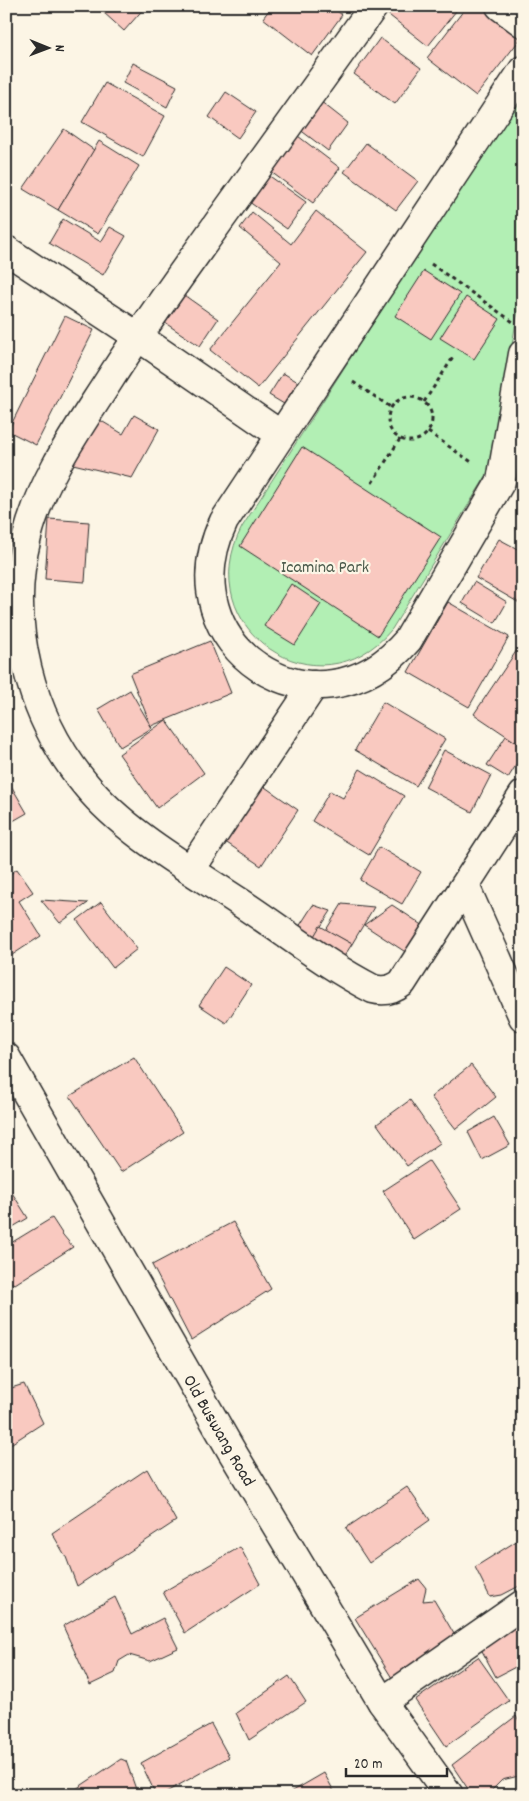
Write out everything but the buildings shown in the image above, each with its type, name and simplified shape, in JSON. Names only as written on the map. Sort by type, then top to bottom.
[{"type":"street","points":[[374,6],[137,336],[50,473],[26,539],[22,563],[21,634],[30,680],[58,746],[95,796],[118,818],[308,950],[365,985],[381,991],[390,990],[402,983],[523,795]]},
{"type":"street","points":[[500,6],[523,23]]},
{"type":"street","points":[[523,70],[224,521],[216,538],[210,574],[211,592],[223,628],[246,657],[277,677],[314,685],[349,681],[366,675],[396,654],[408,640],[501,481],[523,354]]},
{"type":"street","points":[[6,250],[137,336],[281,435]]},
{"type":"street","points":[[191,869],[314,685]]},
{"type":"street","points":[[465,886],[523,1017]]},
{"type":"street","name":"Old Buswang Road","points":[[6,1056],[231,1450],[382,1702],[449,1795]]},
{"type":"street","points":[[382,1702],[523,1604]]},
{"type":"path","points":[[406,246],[523,329]]},
{"type":"path","points":[[424,402],[454,356]]},
{"type":"path","points":[[327,365],[392,408]]},
{"type":"path","points":[[407,398],[424,402],[432,419],[428,432],[420,440],[406,441],[400,439],[390,428],[389,421],[392,408],[396,402],[407,398]]},
{"type":"path","points":[[428,432],[501,481]]},
{"type":"path","points":[[372,482],[400,439]]},
{"type":"green space","name":"Icamina Park","points":[[523,89],[523,281],[491,468],[392,629],[362,654],[330,664],[298,662],[270,649],[247,627],[233,598],[230,564],[242,527]]}]
